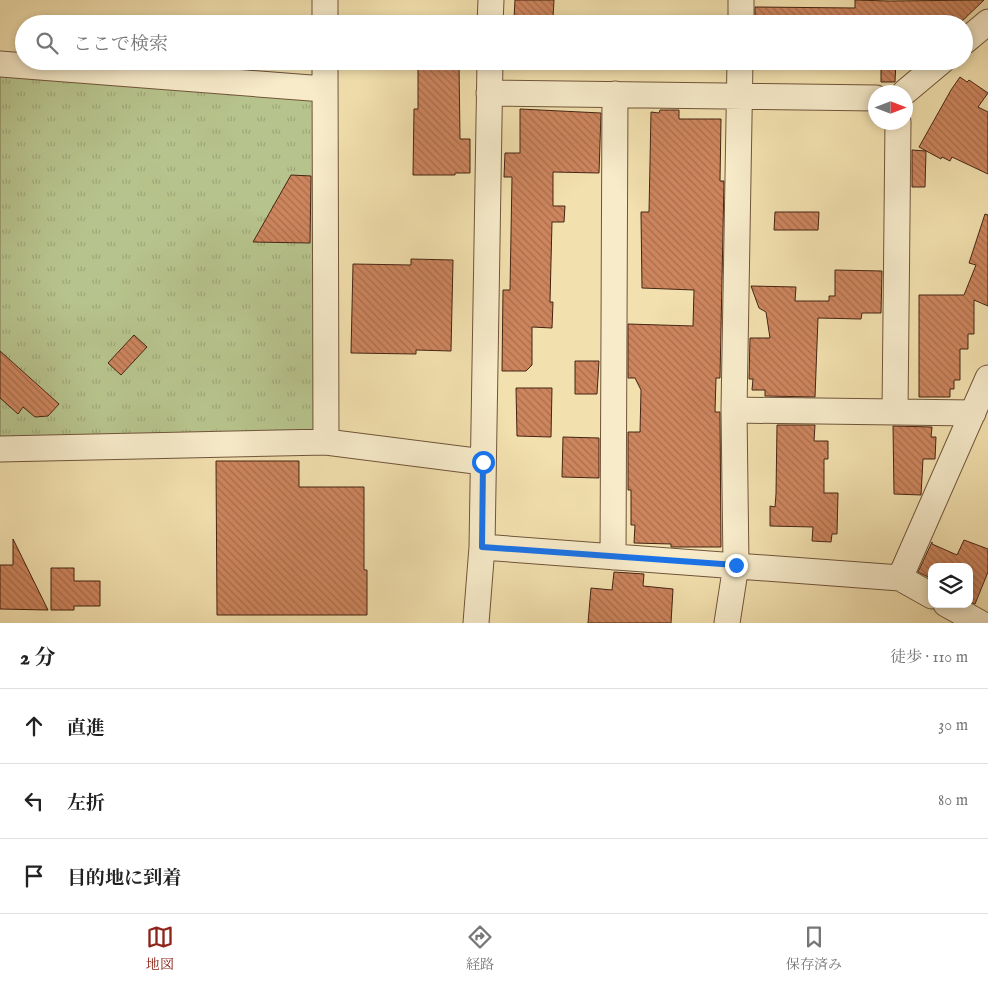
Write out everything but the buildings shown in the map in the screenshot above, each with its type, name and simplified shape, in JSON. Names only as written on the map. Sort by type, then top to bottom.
[{"type":"street","points":[[325,0],[325,15]]},
{"type":"street","points":[[490,0],[490,15]]},
{"type":"street","points":[[740,15],[741,0]]},
{"type":"street","points":[[973,34],[988,22]]},
{"type":"street","points":[[0,64],[15,65]]},
{"type":"street","points":[[78,70],[324,89]]},
{"type":"street","points":[[325,70],[326,442]]},
{"type":"street","points":[[476,623],[482,547],[490,70]]},
{"type":"street","points":[[727,623],[736,565],[734,410],[740,70]]},
{"type":"street","points":[[913,85],[931,70]]},
{"type":"street","points":[[489,93],[868,98]]},
{"type":"street","points":[[613,556],[615,94]]},
{"type":"street","points":[[895,412],[898,130]]},
{"type":"street","points":[[900,578],[988,378]]},
{"type":"street","points":[[734,410],[972,413]]},
{"type":"street","points":[[0,449],[326,442],[483,462]]},
{"type":"street","points":[[482,547],[900,578],[928,594]]},
{"type":"street","points":[[953,608],[981,623],[988,618]]},
{"type":"green space","points":[[0,73],[316,97],[319,434],[0,440]]},
{"type":"route","points":[[483,462],[482,547],[736,565]]}]
